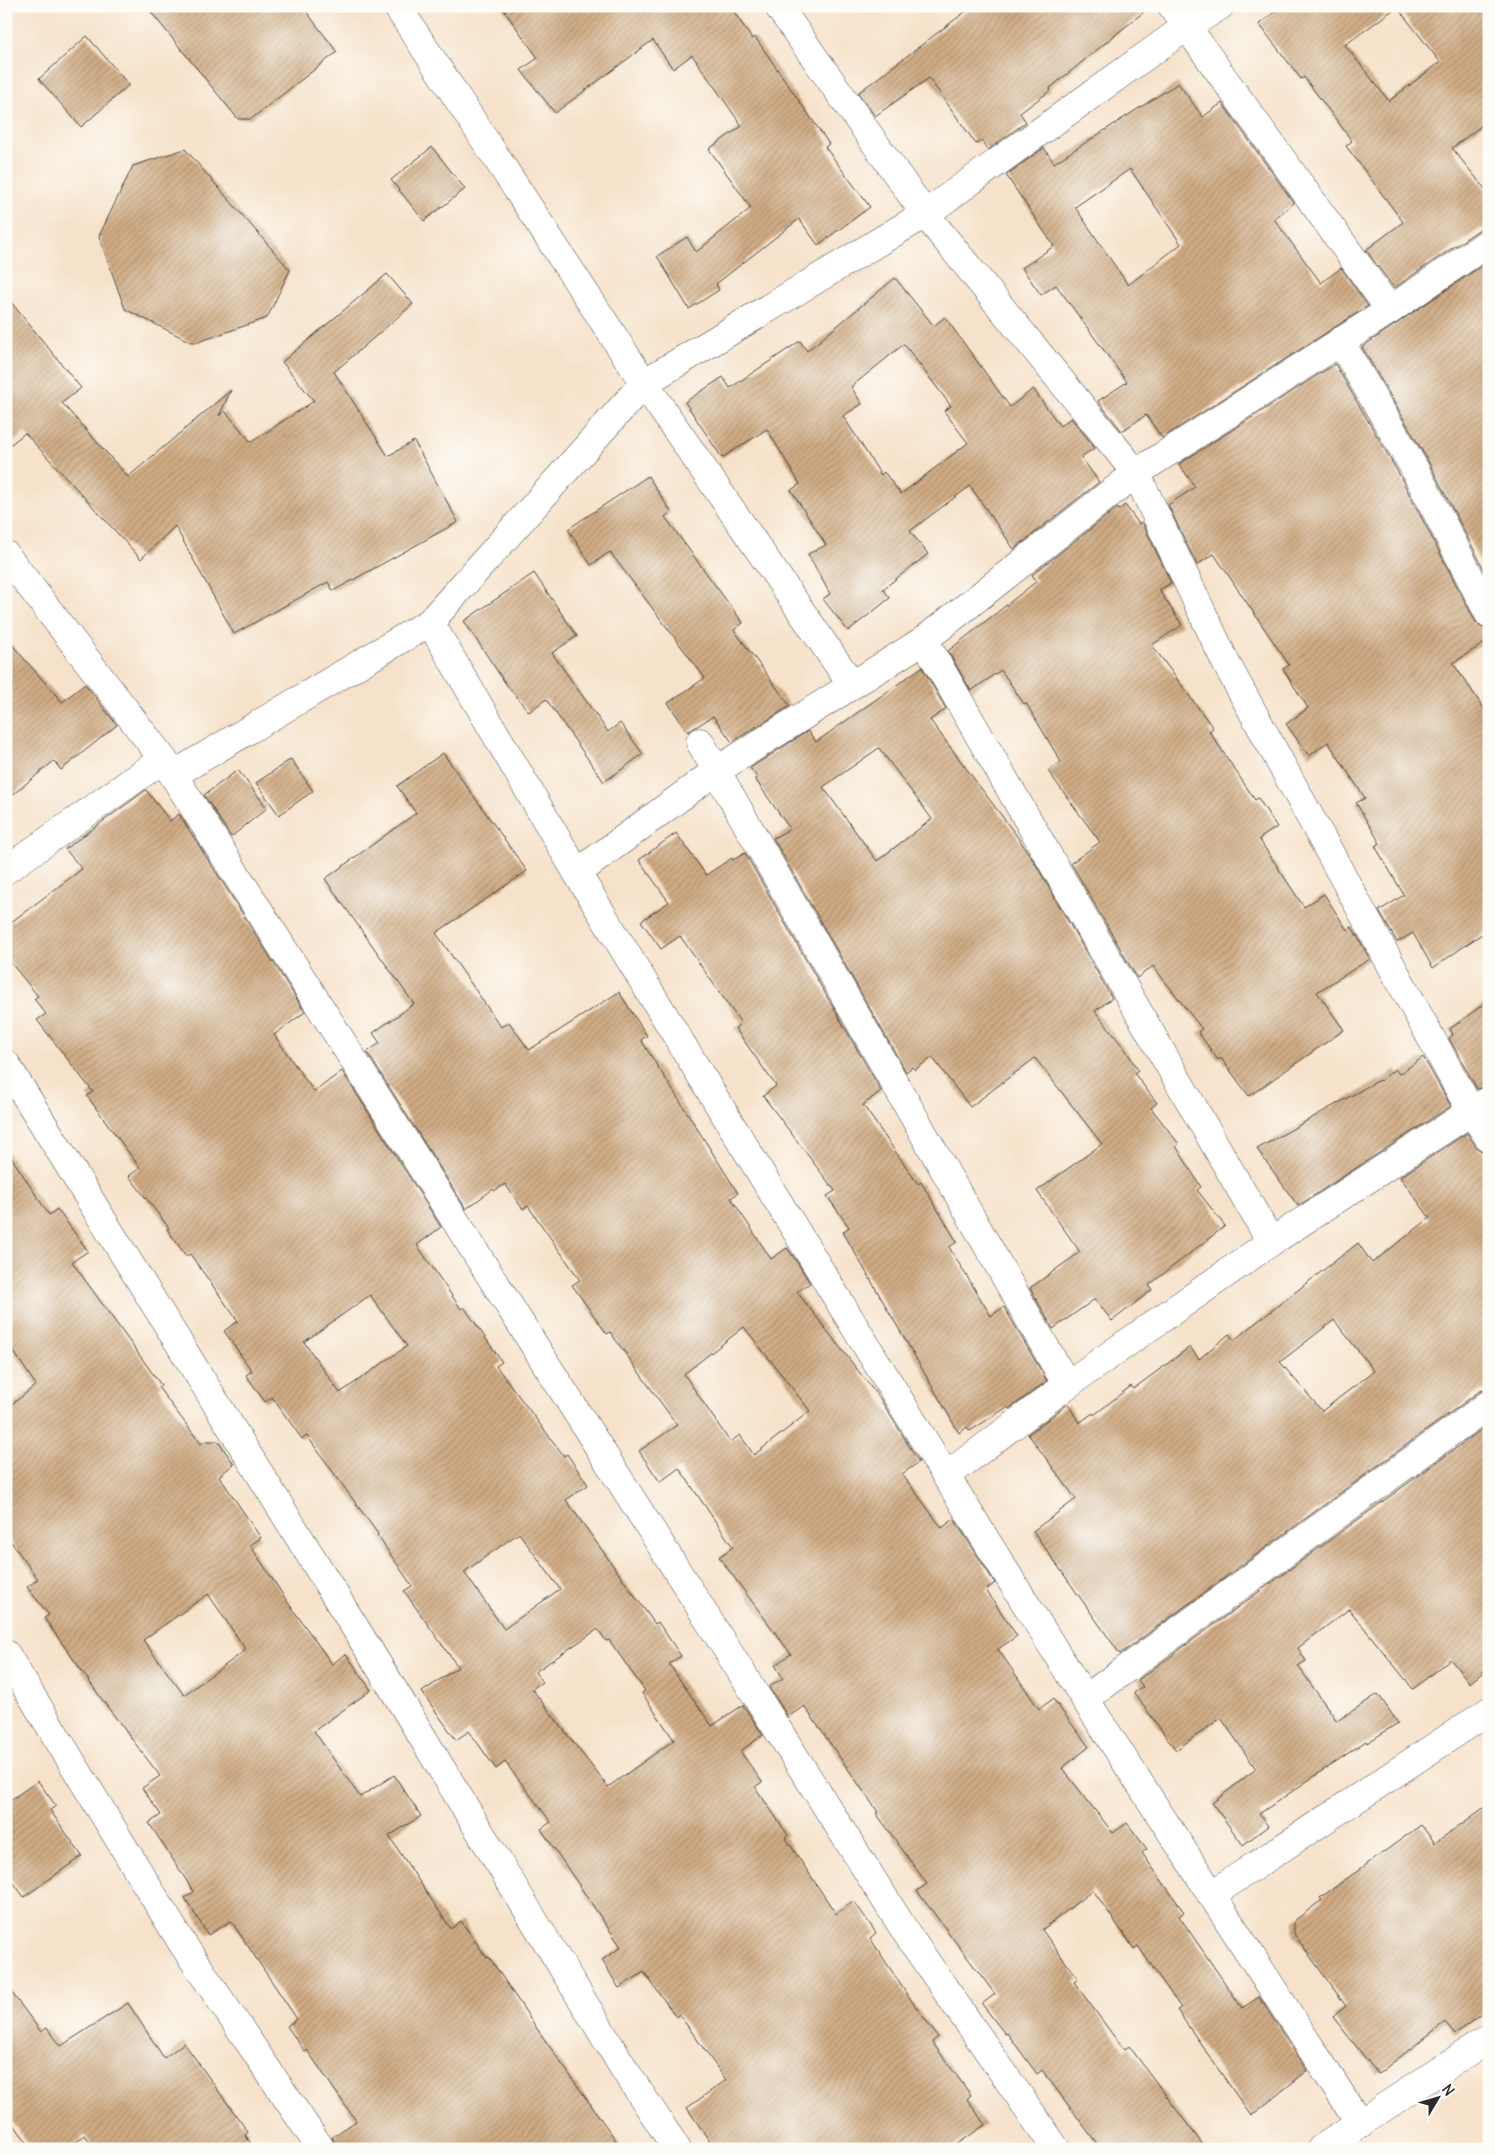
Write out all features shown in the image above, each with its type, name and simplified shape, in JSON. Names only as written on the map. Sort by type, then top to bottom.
[{"type":"street","points":[[398,6],[644,382],[852,685]]},
{"type":"street","points":[[778,6],[925,214],[1136,473],[1227,666],[1480,1106],[1489,1138]]},
{"type":"street","points":[[6,870],[168,767],[430,622],[644,382],[925,214],[1179,16],[1220,6]]},
{"type":"street","points":[[1179,16],[1390,310]]},
{"type":"street","points":[[577,873],[716,771],[924,640],[1136,473],[1390,310],[1489,242]]},
{"type":"street","points":[[1340,342],[1413,466],[1489,614]]},
{"type":"street","points":[[6,555],[168,767],[909,1937],[1056,2149]]},
{"type":"street","points":[[430,622],[577,873],[946,1476],[1085,1700],[1360,2124]]},
{"type":"street","points":[[924,640],[1271,1242]]},
{"type":"street","points":[[700,742],[1067,1385]]},
{"type":"street","points":[[6,1064],[626,2072],[677,2149]]},
{"type":"street","points":[[946,1476],[1067,1385],[1271,1242],[1480,1106]]},
{"type":"street","points":[[1085,1700],[1489,1404]]},
{"type":"street","points":[[6,1654],[182,1943],[321,2149]]},
{"type":"street","points":[[1211,1895],[1489,1711]]},
{"type":"street","points":[[1321,2149],[1489,2038]]},
{"type":"building","points":[[146,6],[302,6],[337,52],[251,119],[238,119]]},
{"type":"building","points":[[501,6],[730,6],[752,39],[755,37],[829,144],[825,147],[870,207],[818,245],[799,219],[716,284],[719,290],[689,309],[657,256],[687,237],[696,252],[751,208],[709,149],[742,126],[692,55],[673,69],[653,40],[555,113],[521,70],[538,58]]},
{"type":"building","points":[[973,6],[1151,6],[1050,88],[1051,90],[1020,113],[1026,122],[988,150],[981,140],[976,144],[929,78],[875,116],[858,93]]},
{"type":"building","points":[[1283,6],[1489,6],[1489,120],[1452,148],[1489,194],[1489,227],[1480,229],[1394,288],[1366,250],[1403,222],[1346,146],[1352,141],[1304,77],[1301,79],[1259,24]],"holes":[[[1397,7],[1440,62],[1389,101],[1345,45]]]},
{"type":"building","points":[[87,36],[129,85],[81,127],[39,79]]},
{"type":"building","points":[[1178,83],[1203,117],[1222,103],[1294,203],[1274,219],[1321,283],[1341,268],[1368,306],[1162,438],[1146,415],[1122,431],[1098,401],[1127,382],[1056,285],[1041,295],[1022,268],[1054,246],[1006,175],[1044,148],[1054,163]],"holes":[[[1130,169],[1181,244],[1128,285],[1075,207]]]},
{"type":"building","points":[[432,147],[465,189],[424,221],[391,180]]},
{"type":"building","points":[[185,149],[290,270],[267,318],[198,342],[191,342],[125,309],[99,236],[133,166]]},
{"type":"building","points":[[1489,261],[1489,579],[1427,459],[1362,347]]},
{"type":"building","points":[[387,274],[413,304],[334,372],[388,456],[414,441],[458,522],[333,591],[328,582],[234,634],[175,526],[141,559],[25,433],[6,448],[6,296],[81,388],[62,403],[128,477],[231,390],[219,416],[225,411],[251,442],[314,401],[282,362]]},
{"type":"building","points":[[895,278],[934,326],[945,317],[1010,407],[1033,389],[1060,426],[1071,418],[1095,448],[1081,457],[1099,482],[1014,549],[970,486],[910,531],[928,554],[883,589],[890,598],[848,631],[823,599],[830,594],[808,554],[826,545],[791,490],[800,484],[767,429],[722,458],[685,402],[723,377],[730,388],[800,341],[807,351]],"holes":[[[904,344],[951,406],[944,411],[968,443],[901,494],[884,472],[881,475],[843,416],[862,404],[851,387]]]},
{"type":"building","points":[[1335,364],[1399,474],[1475,621],[1481,627],[1489,630],[1489,640],[1453,663],[1489,716],[1489,929],[1433,968],[1413,933],[1397,942],[1379,911],[1404,895],[1375,846],[1380,843],[1356,803],[1365,798],[1328,742],[1309,756],[1286,724],[1308,708],[1283,669],[1289,665],[1214,554],[1197,565],[1168,505],[1195,487],[1179,464]]},
{"type":"building","points":[[648,476],[671,512],[665,517],[743,623],[734,630],[790,706],[732,742],[713,716],[688,732],[668,703],[705,678],[610,552],[591,565],[568,529]]},
{"type":"building","points":[[1125,505],[1139,524],[1142,522],[1171,583],[1159,590],[1182,625],[1152,645],[1213,728],[1209,731],[1255,800],[1258,798],[1277,827],[1259,839],[1304,907],[1324,894],[1347,930],[1352,927],[1370,959],[1317,992],[1344,1030],[1249,1096],[1221,1058],[1218,1060],[1198,1032],[1202,1029],[1153,966],[1137,978],[1071,863],[1100,842],[1048,771],[1061,762],[1026,703],[1024,704],[1001,670],[971,691],[948,651],[1037,581],[1032,575],[1117,508],[1119,510]]},
{"type":"building","points":[[534,573],[577,636],[552,653],[608,732],[620,723],[643,754],[604,782],[546,699],[529,712],[506,684],[464,621]]},
{"type":"building","points":[[6,638],[62,702],[85,684],[117,725],[61,770],[54,761],[6,800]]},
{"type":"building","points":[[922,667],[946,709],[930,720],[1035,863],[1112,998],[1095,1011],[1125,1049],[1138,1070],[1134,1073],[1157,1103],[1151,1108],[1179,1144],[1176,1146],[1201,1187],[1197,1190],[1225,1226],[1149,1285],[1152,1290],[1112,1321],[1095,1299],[1053,1329],[1030,1288],[1080,1252],[1037,1191],[1102,1144],[1035,1058],[970,1107],[932,1057],[915,1070],[912,1067],[906,1072],[773,838],[790,829],[755,779],[757,777],[750,768],[808,731],[816,742]],"holes":[[[879,748],[932,819],[877,861],[823,787]]]},
{"type":"building","points":[[443,753],[527,871],[436,933],[501,1027],[509,1022],[529,1050],[619,992],[647,1036],[641,1040],[738,1193],[731,1198],[771,1259],[787,1248],[795,1259],[810,1283],[797,1292],[881,1400],[919,1462],[902,1474],[942,1528],[954,1519],[995,1583],[986,1590],[1017,1636],[998,1649],[1039,1709],[1053,1699],[1089,1747],[1062,1768],[1113,1833],[1127,1823],[1147,1849],[1142,1853],[1184,1912],[1179,1916],[1242,2008],[1259,1997],[1307,2071],[1251,2116],[1177,2010],[1181,2008],[1138,1946],[1134,1949],[1093,1890],[1042,1930],[1078,1979],[1074,1982],[1124,2050],[1129,2046],[1206,2149],[1101,2149],[1042,2070],[1037,2074],[1007,2033],[1005,2034],[982,2004],[995,1994],[917,1891],[927,1884],[876,1813],[878,1812],[804,1706],[788,1717],[769,1687],[783,1678],[775,1665],[791,1654],[719,1557],[733,1547],[679,1468],[660,1482],[639,1451],[677,1425],[610,1332],[607,1334],[572,1285],[580,1280],[528,1206],[523,1209],[505,1184],[494,1191],[493,1189],[466,1209],[367,1052],[380,1043],[373,1033],[414,1004],[325,879],[416,813],[397,786]],"holes":[[[744,1327],[810,1411],[754,1455],[740,1435],[730,1442],[684,1374]]]},
{"type":"building","points":[[291,759],[313,791],[279,815],[256,783]]},
{"type":"building","points":[[238,770],[267,808],[231,837],[204,795]]},
{"type":"building","points":[[146,790],[170,821],[179,814],[305,1012],[274,1035],[314,1092],[342,1071],[441,1227],[417,1245],[461,1309],[464,1307],[502,1362],[496,1366],[564,1456],[567,1454],[588,1485],[566,1500],[655,1624],[658,1622],[681,1656],[669,1664],[712,1726],[743,1705],[763,1735],[740,1751],[762,1782],[755,1787],[788,1835],[785,1837],[836,1914],[854,1901],[876,1933],[870,1938],[908,1996],[938,2037],[932,2042],[971,2095],[967,2099],[985,2125],[950,2149],[715,2149],[687,2108],[726,2080],[679,2014],[676,2017],[644,1972],[619,1988],[602,1960],[621,1947],[541,1829],[551,1822],[505,1762],[496,1769],[469,1731],[456,1740],[422,1692],[458,1667],[404,1591],[412,1586],[378,1534],[307,1436],[302,1439],[272,1397],[265,1402],[246,1375],[252,1371],[224,1331],[238,1321],[190,1254],[186,1256],[167,1229],[169,1228],[129,1176],[140,1168],[87,1096],[93,1092],[37,1020],[46,1014],[34,999],[38,996],[6,957],[6,926],[82,869],[65,849]],"holes":[[[370,1295],[407,1346],[340,1393],[304,1342]],[[519,1533],[560,1589],[504,1629],[464,1572]],[[598,1629],[606,1641],[609,1640],[645,1691],[642,1693],[674,1740],[608,1787],[532,1689],[542,1682],[535,1672]]]},
{"type":"building","points":[[676,833],[706,875],[732,858],[733,860],[745,853],[881,1091],[863,1105],[918,1184],[921,1182],[957,1242],[949,1247],[991,1316],[1004,1307],[1047,1381],[1009,1409],[1007,1407],[970,1431],[967,1427],[959,1433],[843,1232],[849,1227],[827,1196],[835,1191],[763,1096],[776,1086],[735,1028],[741,1023],[680,936],[661,949],[641,921],[669,902],[639,860]]},
{"type":"building","points":[[1489,1000],[1489,1084],[1477,1089],[1449,1038],[1453,1035],[1450,1029]]},
{"type":"building","points":[[1423,1057],[1451,1106],[1298,1206],[1257,1149],[1380,1081],[1395,1069],[1399,1074]]},
{"type":"building","points":[[1467,1133],[1476,1147],[1482,1152],[1489,1153],[1489,1389],[1480,1391],[1120,1654],[1033,1531],[1076,1499],[1028,1434],[1068,1404],[1079,1423],[1093,1413],[1094,1415],[1131,1386],[1133,1389],[1190,1347],[1199,1359],[1229,1334],[1234,1340],[1358,1243],[1372,1263],[1430,1218],[1400,1177]],"holes":[[[1334,1320],[1374,1371],[1322,1411],[1280,1362]]]},
{"type":"building","points":[[6,1149],[49,1215],[57,1209],[88,1251],[72,1262],[161,1385],[158,1387],[201,1444],[205,1441],[218,1441],[234,1464],[219,1476],[261,1538],[250,1545],[289,1604],[332,1664],[346,1654],[371,1690],[314,1731],[360,1797],[394,1775],[421,1816],[389,1836],[451,1929],[461,1921],[487,1958],[489,1957],[622,2149],[336,2149],[332,2137],[356,2121],[307,2050],[305,2052],[287,2026],[297,2019],[231,1921],[208,1935],[185,1898],[194,1892],[149,1823],[161,1815],[142,1788],[160,1776],[44,1618],[49,1615],[27,1587],[38,1579],[6,1535],[6,1409],[36,1385],[6,1340]],"holes":[[[208,1594],[246,1650],[184,1695],[143,1640]]]},
{"type":"building","points":[[1489,1424],[1489,1667],[1470,1683],[1450,1659],[1413,1689],[1349,1609],[1298,1648],[1306,1661],[1298,1666],[1337,1721],[1378,1694],[1398,1723],[1367,1743],[1366,1741],[1259,1814],[1268,1826],[1243,1845],[1212,1803],[1256,1769],[1221,1718],[1176,1750],[1134,1693],[1143,1687],[1138,1680]]},
{"type":"building","points":[[38,1781],[56,1806],[50,1810],[82,1856],[24,1897],[6,1872],[6,1803]]},
{"type":"building","points":[[1489,1804],[1489,2008],[1455,2034],[1445,2022],[1378,2074],[1333,2017],[1346,2006],[1294,1934],[1294,1921],[1322,1900],[1320,1898],[1421,1825],[1435,1843]]},
{"type":"building","points":[[6,1985],[41,2032],[47,2028],[61,2046],[128,2003],[164,2058],[184,2043],[248,2132],[245,2135],[255,2149],[95,2149],[85,2135],[67,2149],[32,2149],[6,2114]]}]
